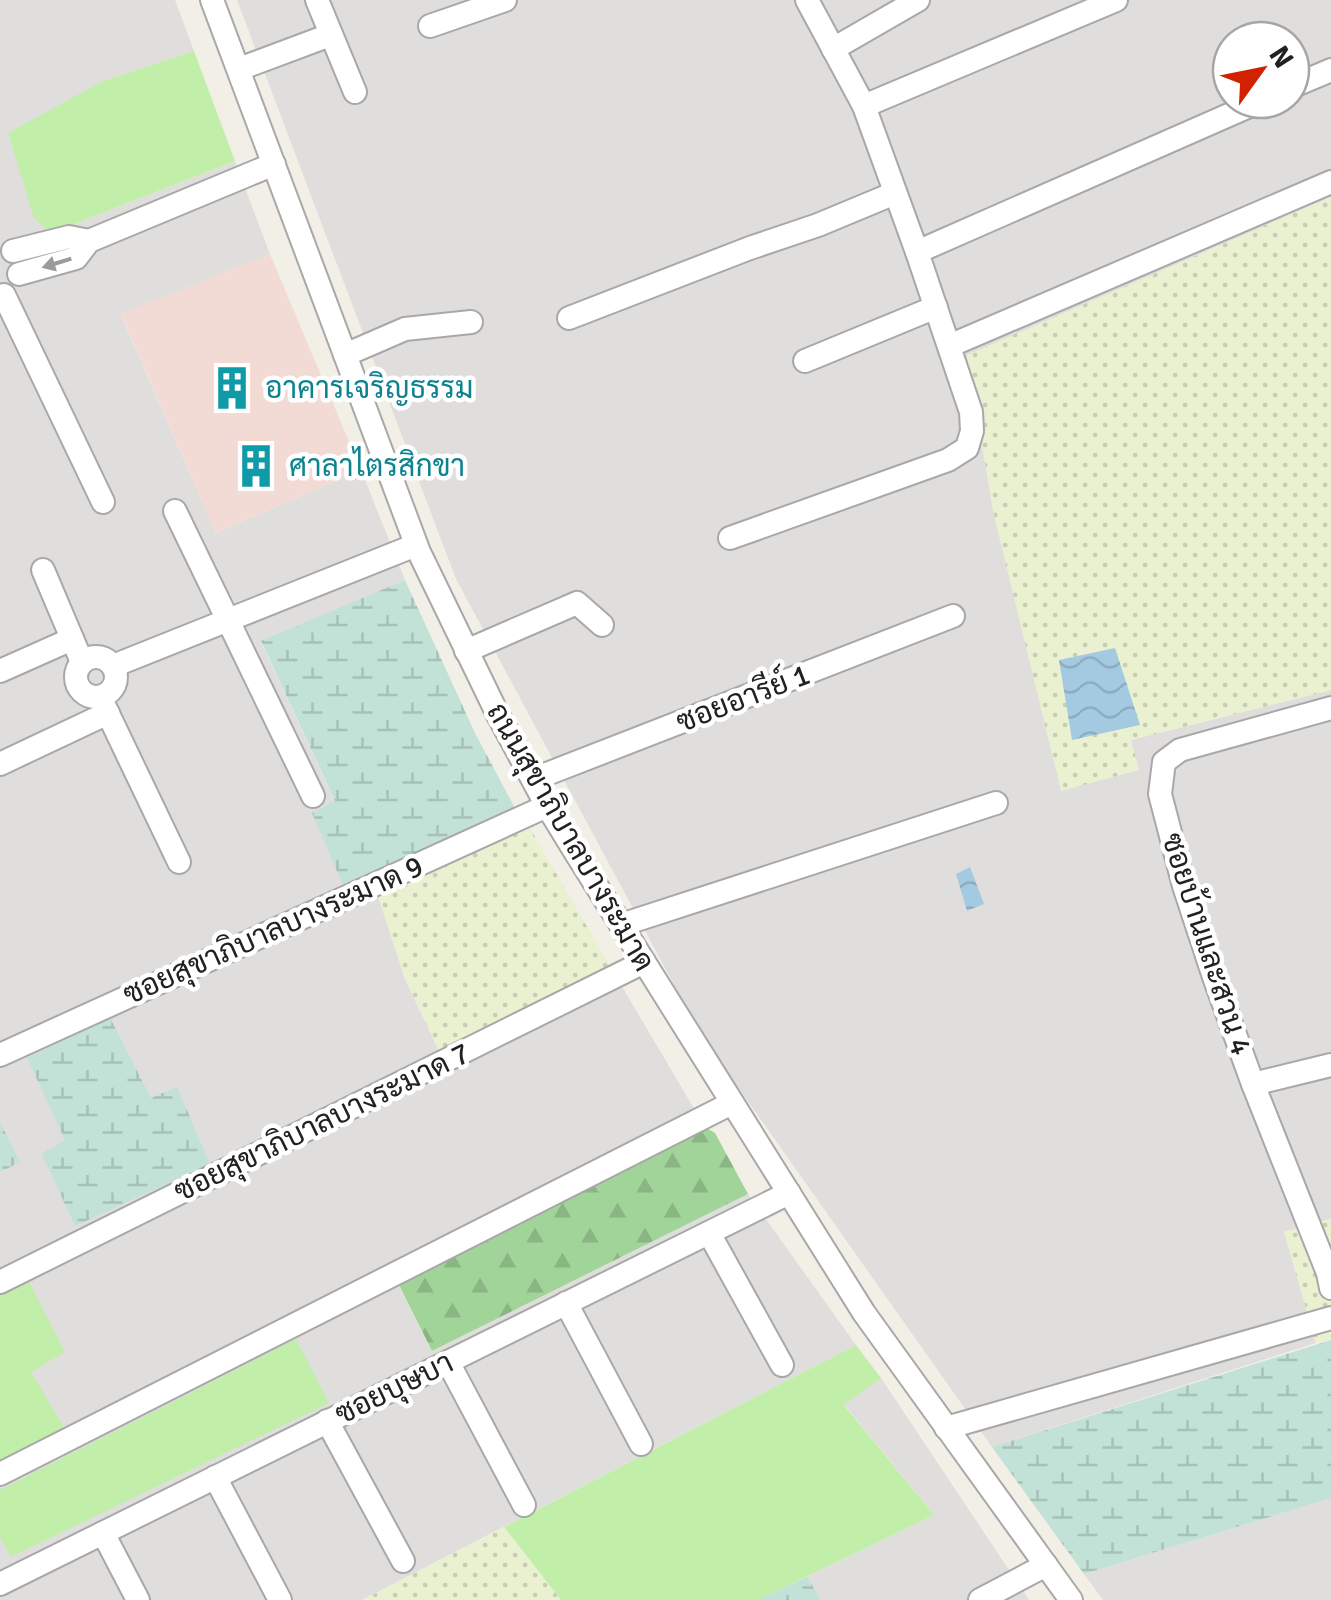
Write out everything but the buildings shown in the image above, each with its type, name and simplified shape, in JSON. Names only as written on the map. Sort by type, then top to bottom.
[{"type":"street","name":"ถนนสุขาภิบาลบางระมาด","points":[[212,0],[416,545],[547,806],[864,1313],[1071,1600]]},
{"type":"street","points":[[317,0],[355,92]]},
{"type":"street","points":[[430,26],[505,0]]},
{"type":"street","points":[[730,538],[948,460],[967,448],[972,431],[971,412],[864,106],[807,0]]},
{"type":"street","points":[[832,49],[918,0]]},
{"type":"street","points":[[864,106],[1116,0]]},
{"type":"street","points":[[238,69],[330,35]]},
{"type":"street","points":[[917,252],[1217,120]]},
{"type":"street","points":[[19,274],[76,258],[89,242],[274,164]]},
{"type":"street","points":[[949,346],[1331,182]]},
{"type":"street","points":[[569,318],[896,193]]},
{"type":"street","points":[[6,246],[69,237],[89,242]]},
{"type":"street","points":[[6,246],[19,262],[19,274],[14,287],[2,296],[103,502]]},
{"type":"street","points":[[806,360],[936,307]]},
{"type":"street","points":[[346,355],[405,330],[471,322]]},
{"type":"street","points":[[175,511],[313,796]]},
{"type":"street","points":[[112,666],[416,545]]},
{"type":"street","points":[[43,570],[82,662]]},
{"type":"street","points":[[466,651],[577,603],[602,625]]},
{"type":"street","name":"ซอยอารีย์ 1","points":[[534,778],[953,616]]},
{"type":"street","points":[[0,672],[72,639]]},
{"type":"street","points":[[104,705],[116,678],[112,666],[102,658],[88,658],[76,674],[78,687],[104,705],[179,862]]},
{"type":"street","points":[[0,764],[104,705]]},
{"type":"street","name":"ซอยบ้านและสวน 4","points":[[1331,708],[1180,750],[1164,762],[1160,794],[1184,886],[1214,977],[1331,1288]]},
{"type":"street","points":[[621,925],[996,803]]},
{"type":"street","name":"ซอยสุขาภิบาลบางระมาด 9","points":[[0,1055],[547,806]]},
{"type":"street","name":"ซอยสุขาภิบาลบางระมาด 7","points":[[0,1282],[644,962]]},
{"type":"street","points":[[1253,1084],[1331,1065]]},
{"type":"street","points":[[0,1474],[732,1103]]},
{"type":"street","name":"ซอยบุษบา","points":[[0,1584],[788,1193]]},
{"type":"street","points":[[710,1233],[782,1366]]},
{"type":"street","points":[[566,1304],[642,1444]]},
{"type":"street","points":[[946,1428],[1331,1318]]},
{"type":"street","points":[[448,1362],[524,1505]]},
{"type":"street","points":[[328,1422],[403,1561]]},
{"type":"street","points":[[216,1477],[280,1600]]},
{"type":"street","points":[[103,1533],[138,1600]]},
{"type":"street","points":[[980,1600],[1046,1565]]},
{"type":"shaded area","points":[[0,0],[175,0],[194,51],[103,81],[51,233],[235,161],[270,254],[121,315],[216,533],[361,470],[405,580],[261,642],[335,802],[312,813],[377,893],[405,979],[440,1053],[611,968],[705,1127],[398,1284],[432,1351],[748,1194],[856,1345],[362,1600],[0,1600]]},
{"type":"shaded area","points":[[237,0],[1331,0],[1331,197],[967,356],[994,515],[1014,590],[1130,740],[1331,690],[1331,1219],[1284,1232],[1316,1343],[992,1447],[701,1035],[456,579]]},
{"type":"shaded area","points":[[270,254],[361,470],[216,533],[121,314]]},
{"type":"shaded area","points":[[881,1378],[1029,1600],[758,1600],[934,1515],[844,1404]]},
{"type":"shaded area","points":[[1331,1498],[1331,1600],[1103,1600],[1084,1574]]},
{"type":"green space","points":[[194,51],[235,161],[51,233],[34,218],[8,133],[103,81]]},
{"type":"green space","points":[[1331,197],[1331,690],[1131,740],[1139,770],[1061,791],[994,515],[967,355]]},
{"type":"green space","points":[[405,580],[475,733],[516,810],[345,890],[312,813],[335,801],[261,641]]},
{"type":"green space","points":[[530,828],[611,968],[440,1053],[405,978],[377,893]]},
{"type":"green space","points":[[110,1018],[151,1098],[177,1087],[210,1164],[75,1226],[42,1154],[65,1140],[27,1058]]},
{"type":"green space","points":[[0,1122],[20,1162],[0,1172]]},
{"type":"green space","points":[[705,1127],[715,1133],[748,1194],[432,1351],[398,1283]]},
{"type":"green space","points":[[1331,1219],[1331,1340],[1316,1343],[1284,1232]]},
{"type":"green space","points":[[28,1280],[65,1352],[31,1372],[65,1429],[0,1462],[0,1294]]},
{"type":"green space","points":[[296,1339],[329,1403],[11,1557],[0,1537],[0,1490]]},
{"type":"green space","points":[[1331,1340],[1331,1498],[1084,1574],[992,1447]]},
{"type":"green space","points":[[856,1345],[881,1378],[844,1405],[934,1515],[758,1600],[561,1600],[504,1527]]},
{"type":"green space","points":[[504,1527],[561,1600],[362,1600]]},
{"type":"green space","points":[[807,1577],[821,1600],[758,1600]]},
{"type":"water","points":[[1115,648],[1140,725],[1072,740],[1059,660]]},
{"type":"water","points":[[970,867],[984,904],[967,911],[956,874]]},
{"type":"place","name":"อาคารเจริญธรรม","points":[[232,388]]},
{"type":"place","name":"ศาลาไตรสิกขา","points":[[256,466]]}]
